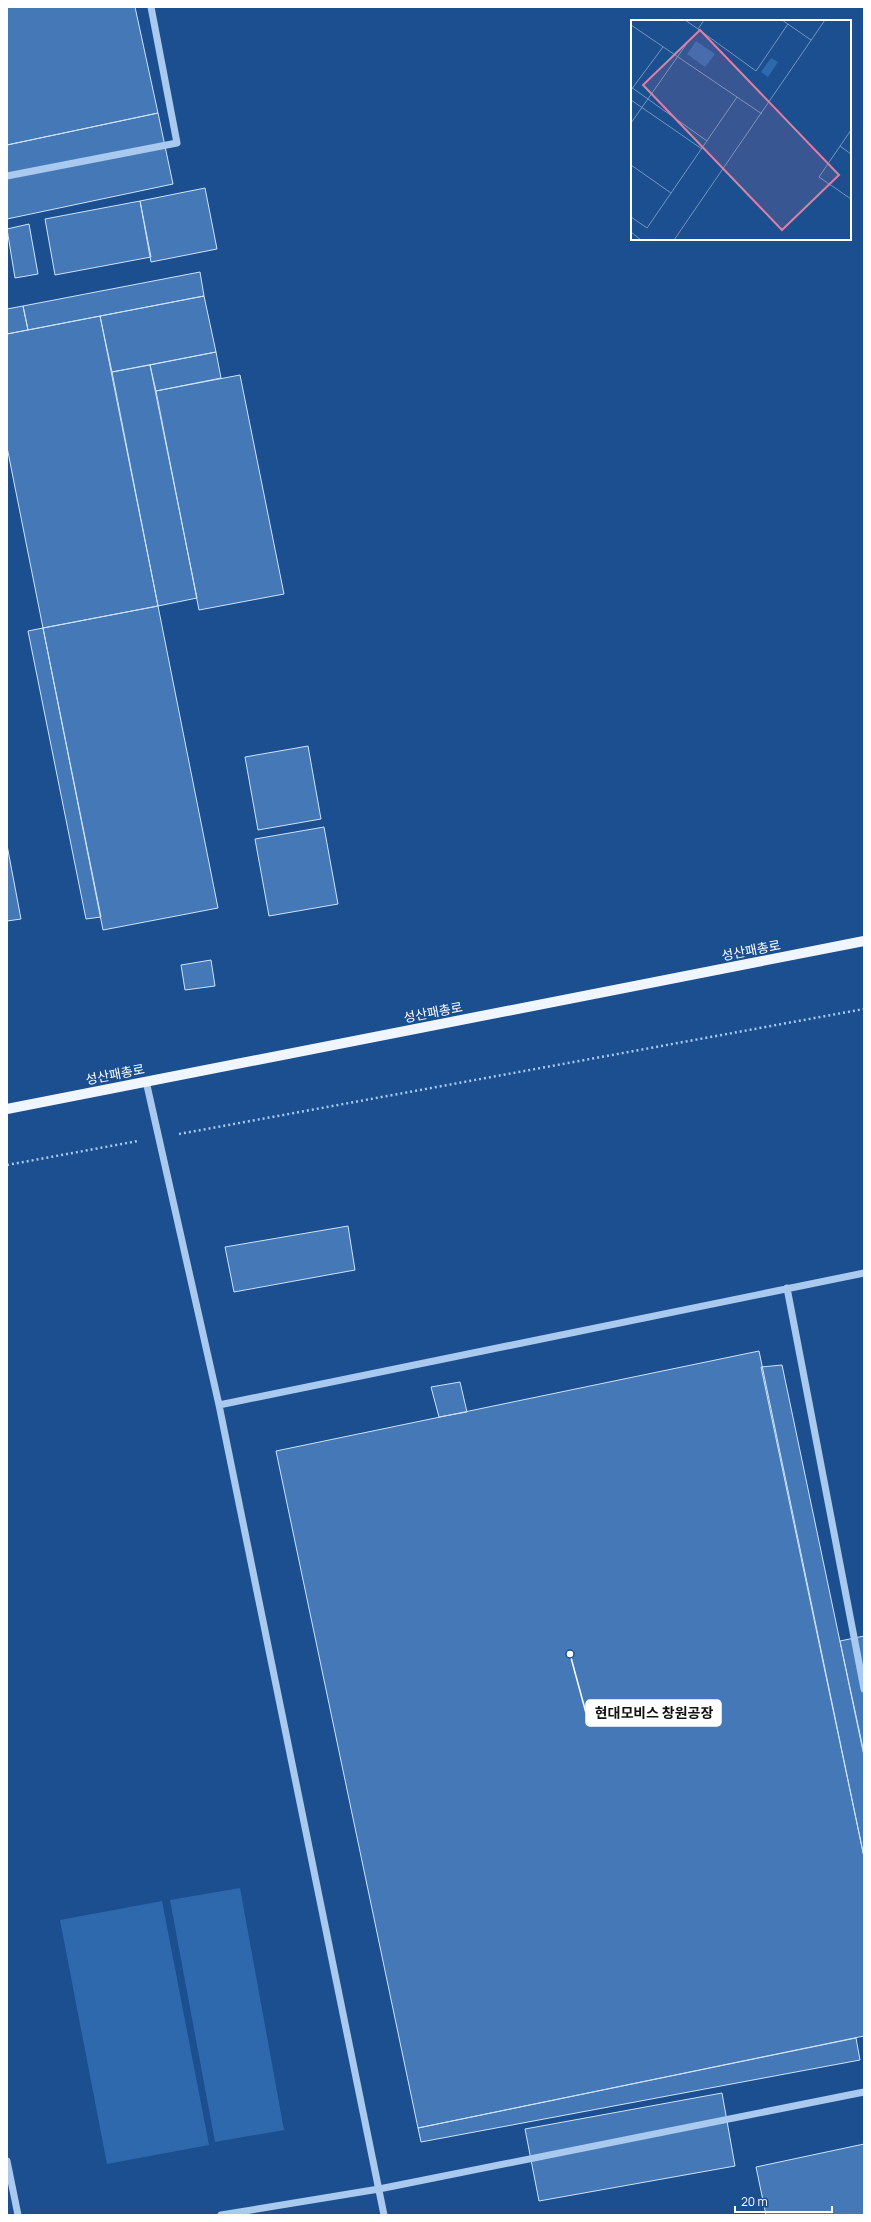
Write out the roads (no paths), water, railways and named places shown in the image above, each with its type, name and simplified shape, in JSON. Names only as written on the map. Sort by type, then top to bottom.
[{"type":"main road","name":"성산패총로","points":[[7,1110],[146,1081],[864,941]]},
{"type":"lane","points":[[7,176],[177,143],[151,7]]},
{"type":"lane","points":[[146,1081],[219,1405],[384,2215]]},
{"type":"lane","points":[[219,1405],[864,1273]]},
{"type":"lane","points":[[787,1288],[864,1689]]},
{"type":"lane","points":[[221,2215],[379,2189],[864,2092]]},
{"type":"lane","points":[[7,2161],[18,2215]]},
{"type":"place","name":"현대모비스 창원공장","points":[[570,1654]]}]
